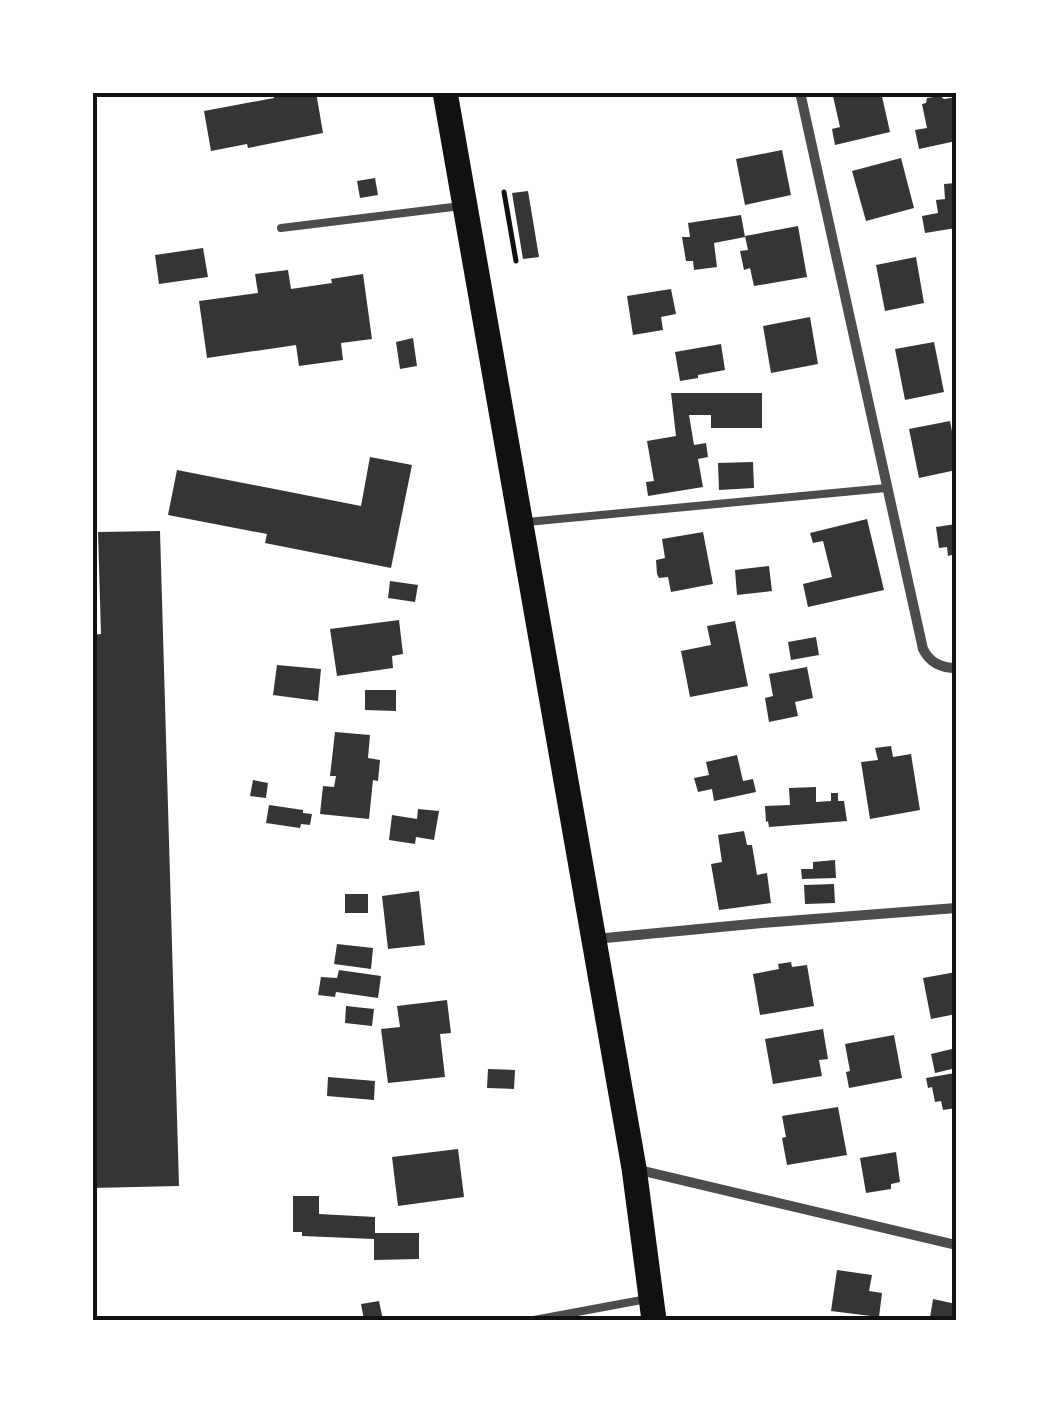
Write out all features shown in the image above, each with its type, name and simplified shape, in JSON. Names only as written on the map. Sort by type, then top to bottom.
[{"type":"main road","points":[[446,92],[634,1168],[653,1309]]},
{"type":"street","points":[[800,92],[922,649],[936,664],[956,668]]},
{"type":"street","points":[[594,939],[956,908]]},
{"type":"street","points":[[634,1168],[956,1245]]},
{"type":"lane","points":[[280,228],[465,205]]},
{"type":"lane","points":[[521,522],[886,488]]},
{"type":"lane","points":[[534,1320],[653,1309]]},
{"type":"path","points":[[504,192],[516,261]]},
{"type":"building","points":[[273,92],[316,92],[323,133],[211,151],[204,111],[274,98]]},
{"type":"building","points":[[832,92],[881,92],[890,132],[835,145],[832,129],[840,127]]},
{"type":"building","points":[[956,97],[956,141],[919,149],[915,130],[927,128],[922,104],[927,98]]},
{"type":"building","points":[[782,150],[791,195],[745,205],[736,159]]},
{"type":"building","points":[[901,158],[914,208],[866,221],[852,171]]},
{"type":"building","points":[[375,178],[378,195],[360,198],[357,181]]},
{"type":"building","points":[[956,183],[956,228],[925,233],[922,216],[938,213],[936,200],[945,199],[944,184]]},
{"type":"building","points":[[528,191],[539,257],[523,259],[512,193]]},
{"type":"building","points":[[741,215],[745,237],[714,243],[717,267],[694,270],[693,261],[686,261],[682,237],[690,237],[688,223]]},
{"type":"building","points":[[798,226],[807,277],[754,286],[750,268],[744,270],[740,251],[748,250],[745,236]]},
{"type":"building","points":[[203,248],[208,277],[159,284],[155,255]]},
{"type":"building","points":[[916,257],[924,303],[885,311],[876,265]]},
{"type":"building","points":[[288,270],[291,289],[363,274],[372,339],[341,343],[343,360],[299,366],[296,345],[207,358],[199,301],[258,293],[255,274]]},
{"type":"building","points":[[671,289],[676,314],[661,317],[663,330],[633,335],[627,296]]},
{"type":"building","points":[[810,317],[818,364],[771,373],[763,326]]},
{"type":"building","points":[[413,338],[417,366],[400,369],[396,342]]},
{"type":"building","points":[[934,342],[944,392],[905,400],[895,349]]},
{"type":"building","points":[[721,344],[725,370],[680,381],[675,352]]},
{"type":"building","points":[[671,393],[762,393],[762,428],[711,428],[711,415],[689,415],[694,445],[706,443],[708,457],[698,459],[703,487],[648,496],[646,482],[654,481],[647,441],[676,436]]},
{"type":"building","points":[[950,421],[956,470],[919,478],[909,429]]},
{"type":"building","points":[[370,457],[412,465],[391,568],[265,543],[267,534],[168,515],[177,470],[361,506]]},
{"type":"building","points":[[753,462],[754,488],[719,490],[718,463]]},
{"type":"building","points":[[867,519],[884,590],[808,607],[803,584],[832,577],[823,541],[813,543],[810,533]]},
{"type":"building","points":[[956,524],[956,554],[948,556],[947,547],[939,548],[936,527]]},
{"type":"building","points":[[160,531],[179,1186],[92,1188],[92,635],[101,634],[98,532]]},
{"type":"building","points":[[703,532],[713,584],[671,592],[668,577],[659,578],[657,574],[656,560],[665,558],[662,539]]},
{"type":"building","points":[[769,566],[772,591],[737,595],[735,570]]},
{"type":"building","points":[[390,581],[418,585],[415,602],[388,598]]},
{"type":"building","points":[[399,620],[403,654],[392,656],[393,668],[337,676],[330,629]]},
{"type":"building","points":[[735,621],[748,686],[690,697],[681,651],[711,645],[707,626]]},
{"type":"building","points":[[816,637],[819,655],[791,660],[788,642]]},
{"type":"building","points":[[277,665],[321,669],[318,701],[273,695]]},
{"type":"building","points":[[807,667],[813,698],[795,702],[798,716],[769,722],[765,698],[773,696],[769,674]]},
{"type":"building","points":[[365,690],[396,690],[396,711],[365,710]]},
{"type":"building","points":[[335,732],[370,735],[368,758],[380,760],[378,781],[373,780],[369,819],[320,814],[323,786],[334,787],[336,776],[330,776]]},
{"type":"building","points":[[891,746],[893,757],[911,754],[920,810],[870,819],[861,762],[878,760],[875,748]]},
{"type":"building","points":[[737,755],[743,781],[753,779],[756,792],[714,801],[712,789],[698,792],[694,778],[709,775],[706,762]]},
{"type":"building","points":[[253,780],[268,783],[266,798],[250,796]]},
{"type":"building","points":[[816,787],[816,802],[831,801],[831,793],[838,793],[838,801],[844,801],[847,821],[769,827],[765,806],[790,805],[789,788]]},
{"type":"building","points":[[269,805],[312,814],[310,825],[301,824],[300,828],[266,823]]},
{"type":"building","points":[[418,809],[439,811],[434,840],[416,837],[415,844],[389,840],[392,815],[417,819]]},
{"type":"building","points":[[744,831],[747,845],[752,845],[757,875],[767,873],[771,903],[719,910],[711,864],[722,862],[718,835]]},
{"type":"building","points":[[835,860],[836,878],[802,879],[801,869],[813,869],[813,862]]},
{"type":"building","points":[[834,884],[835,903],[805,904],[804,885]]},
{"type":"building","points":[[419,891],[425,945],[388,949],[382,896]]},
{"type":"building","points":[[345,894],[368,894],[368,913],[345,913]]},
{"type":"building","points":[[337,944],[373,948],[371,969],[334,964]]},
{"type":"building","points":[[791,962],[792,967],[807,965],[814,1006],[760,1015],[753,974],[779,969],[778,964]]},
{"type":"building","points":[[339,970],[381,976],[378,998],[336,992],[335,997],[318,995],[321,977],[337,978]]},
{"type":"building","points":[[956,972],[956,1014],[931,1019],[923,978]]},
{"type":"building","points":[[447,1000],[451,1033],[440,1034],[445,1077],[388,1083],[381,1029],[400,1027],[397,1006]]},
{"type":"building","points":[[346,1006],[374,1009],[372,1026],[345,1023]]},
{"type":"building","points":[[823,1029],[828,1059],[819,1060],[822,1076],[773,1084],[765,1039]]},
{"type":"building","points":[[894,1035],[902,1078],[849,1088],[845,1044]]},
{"type":"building","points":[[956,1048],[956,1068],[935,1073],[931,1054]]},
{"type":"building","points":[[488,1069],[515,1070],[514,1089],[487,1088]]},
{"type":"building","points":[[955,1073],[956,1108],[943,1110],[941,1101],[935,1102],[926,1078]]},
{"type":"building","points":[[328,1077],[375,1081],[374,1100],[327,1096]]},
{"type":"building","points":[[838,1107],[847,1155],[787,1165],[782,1116]]},
{"type":"building","points":[[458,1149],[464,1197],[398,1206],[392,1157]]},
{"type":"building","points":[[896,1152],[900,1182],[891,1184],[891,1189],[866,1193],[860,1158]]},
{"type":"building","points":[[293,1196],[319,1196],[319,1214],[375,1217],[375,1233],[419,1233],[419,1259],[374,1260],[374,1239],[302,1236],[302,1232],[293,1232]]},
{"type":"building","points":[[837,1270],[872,1275],[869,1291],[882,1293],[879,1317],[831,1311]]},
{"type":"building","points":[[933,1299],[956,1304],[956,1320],[930,1318]]},
{"type":"building","points":[[379,1301],[383,1320],[364,1320],[361,1304]]}]
